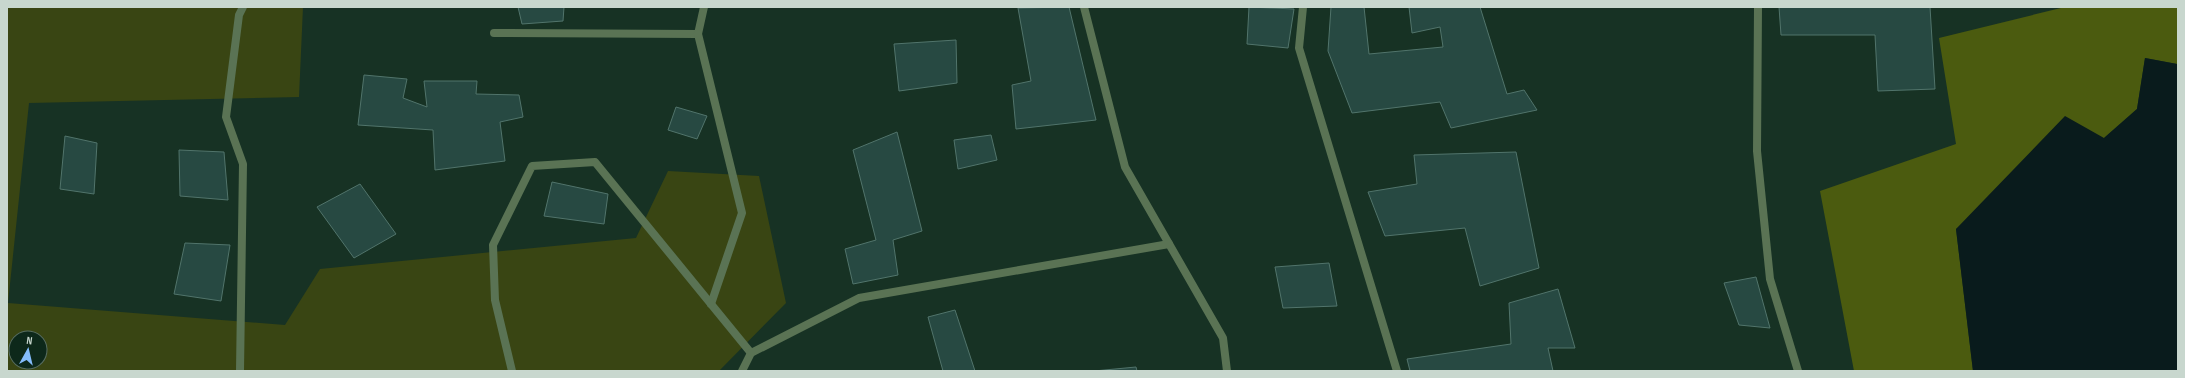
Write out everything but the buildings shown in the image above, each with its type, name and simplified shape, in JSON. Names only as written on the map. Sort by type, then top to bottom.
[{"type":"street","points":[[240,371],[243,164],[226,117],[239,15],[243,7]]},
{"type":"street","points":[[704,7],[698,34],[742,213],[711,304]]},
{"type":"street","points":[[1084,7],[1125,167],[1223,338],[1227,371]]},
{"type":"street","points":[[1303,7],[1299,48],[1396,371]]},
{"type":"street","points":[[1758,7],[1757,151],[1770,279],[1798,371]]},
{"type":"street","points":[[494,33],[698,34]]},
{"type":"street","points":[[512,371],[495,300],[493,245],[532,166],[595,162],[751,354]]},
{"type":"street","points":[[742,371],[751,354],[859,298],[1169,244]]},
{"type":"green space","points":[[7,7],[303,7],[299,97],[29,103],[8,303],[285,325],[320,269],[636,238],[668,171],[759,176],[786,303],[719,371],[7,371]]},
{"type":"green space","points":[[2065,7],[2178,7],[2178,62],[2177,64],[2145,58],[2137,109],[2104,138],[1956,229],[1973,371],[1854,371],[1820,191],[1956,144],[1939,38]]},
{"type":"shaded area","points":[[2145,58],[2177,64],[2178,62],[2178,371],[1973,371],[1956,229],[2065,116],[2104,138],[2137,109]]}]
